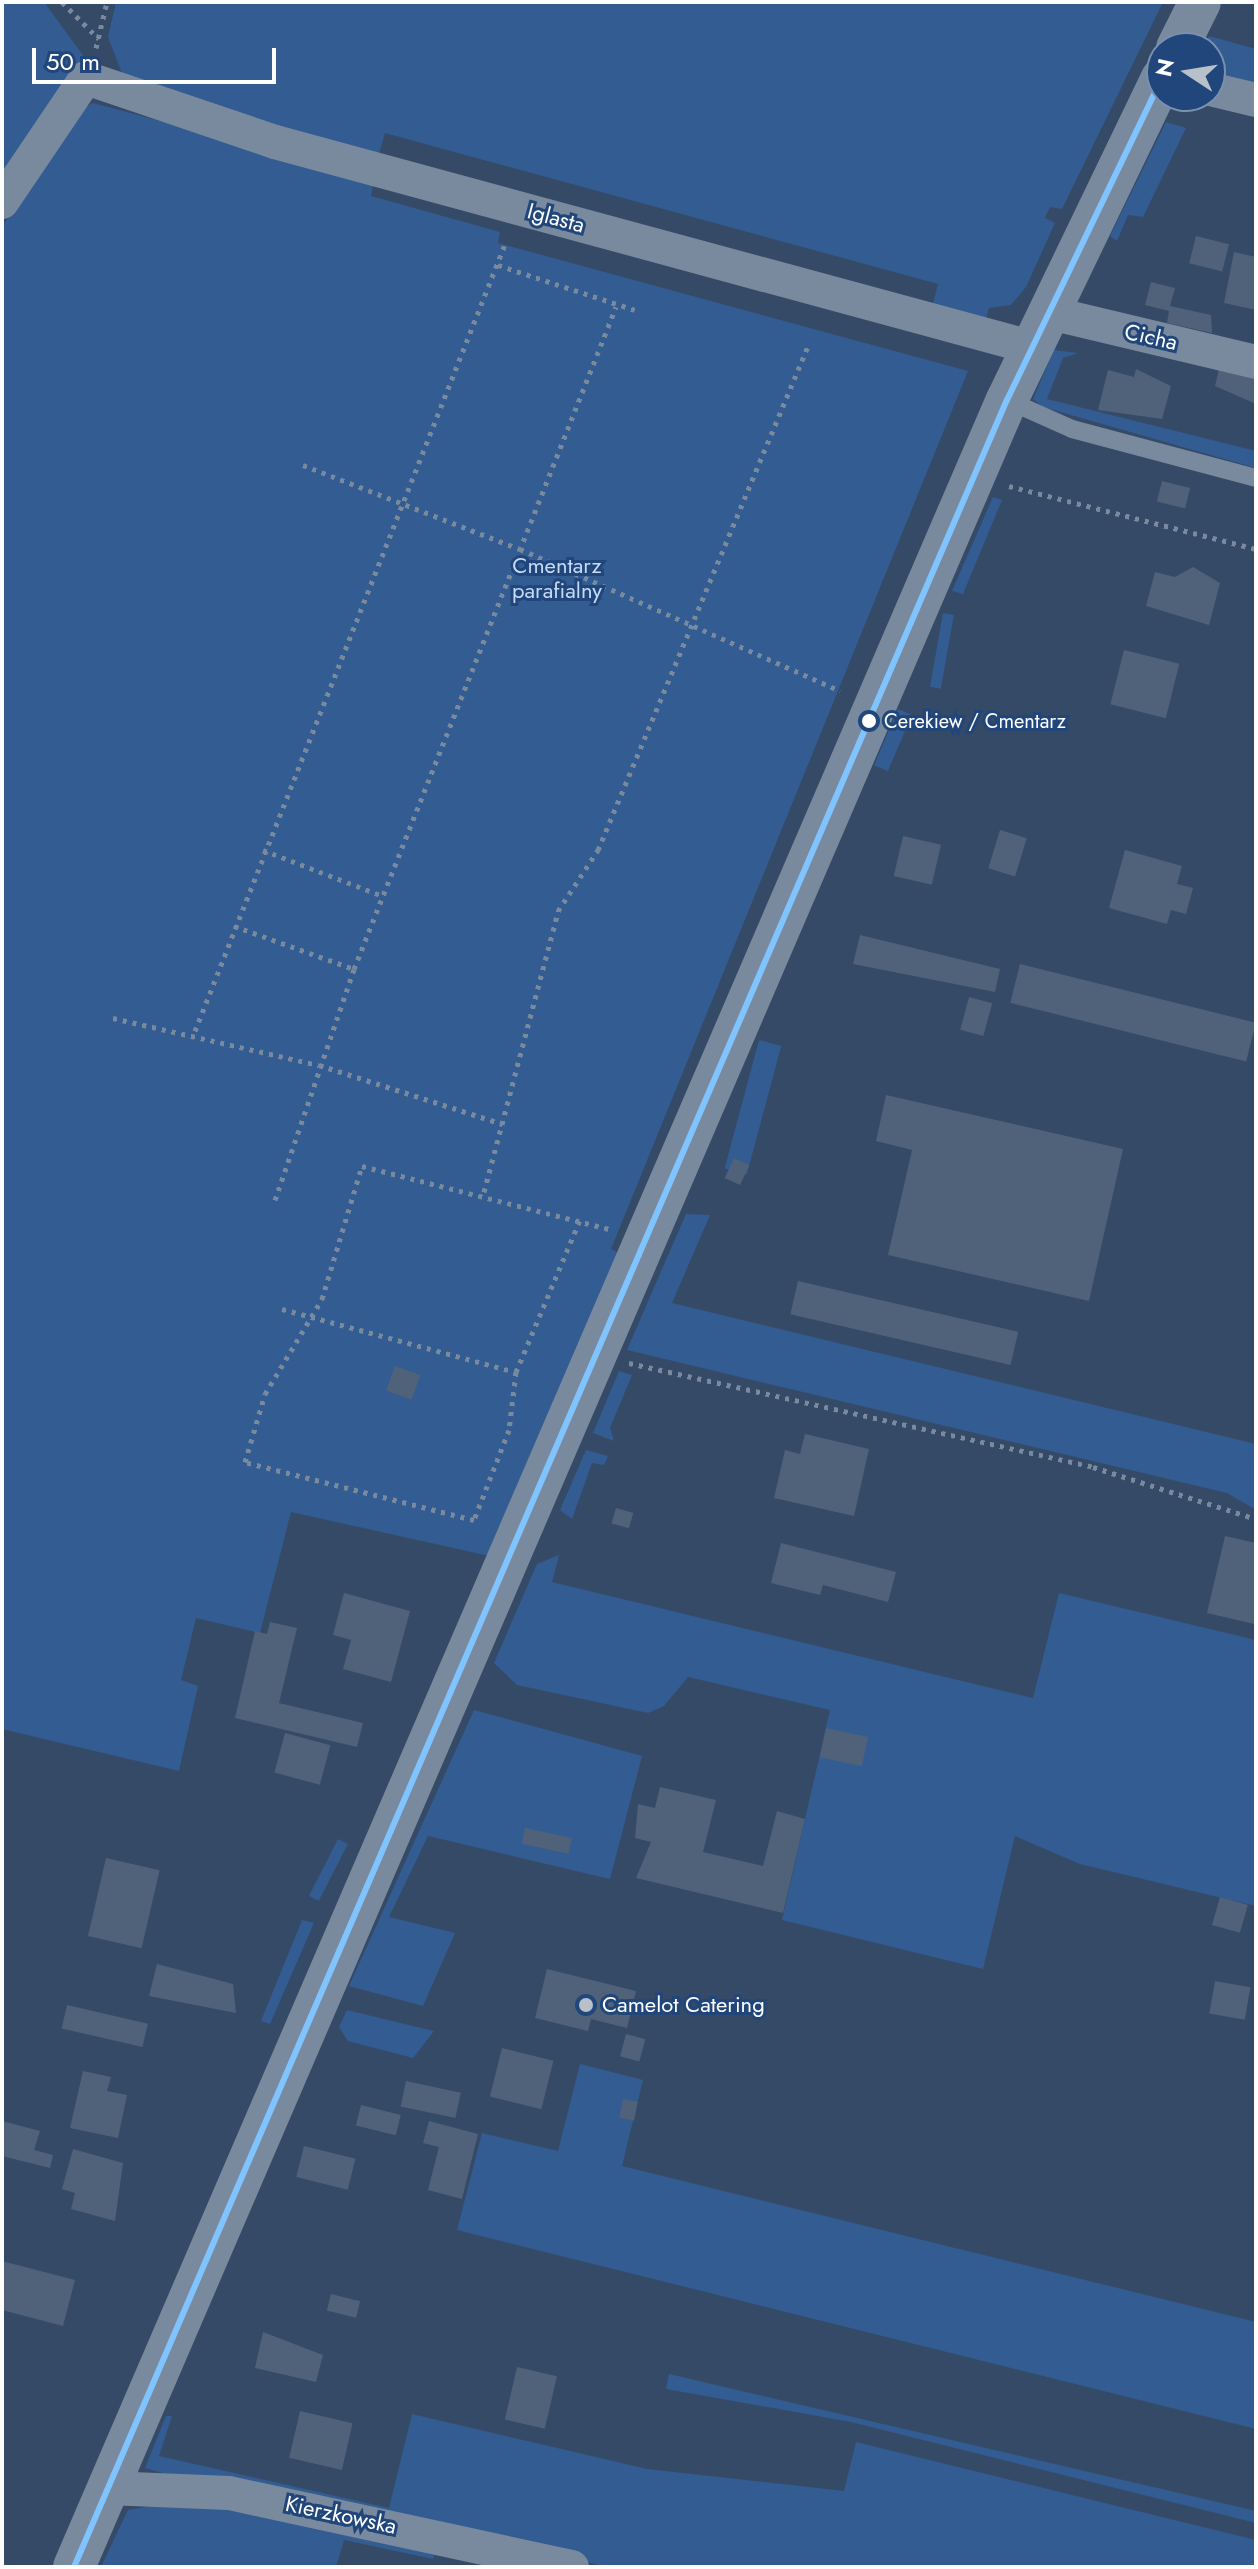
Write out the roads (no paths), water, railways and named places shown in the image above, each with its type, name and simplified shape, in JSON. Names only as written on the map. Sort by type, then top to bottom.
[{"type":"street","points":[[1185,32],[1200,2]]},
{"type":"street","name":"Iglasta","points":[[2,202],[86,78],[275,142],[1038,330]]},
{"type":"street","points":[[1226,93],[1256,100]]},
{"type":"street","points":[[74,2567],[600,1353],[1007,400],[1038,330],[1146,111]]},
{"type":"street","name":"Cicha","points":[[1038,330],[1256,362]]},
{"type":"street","name":"Kierzkowska","points":[[107,2488],[229,2493],[572,2567]]},
{"type":"lane","points":[[1007,400],[1072,429],[1256,478]]},
{"type":"place","name":"Cerekiew / Cmentarz","points":[[869,721]]},
{"type":"place","name":"Camelot Catering","points":[[586,2005]]},
{"type":"park label","name":"Cmentarz parafialny","points":[[557,578]]}]
